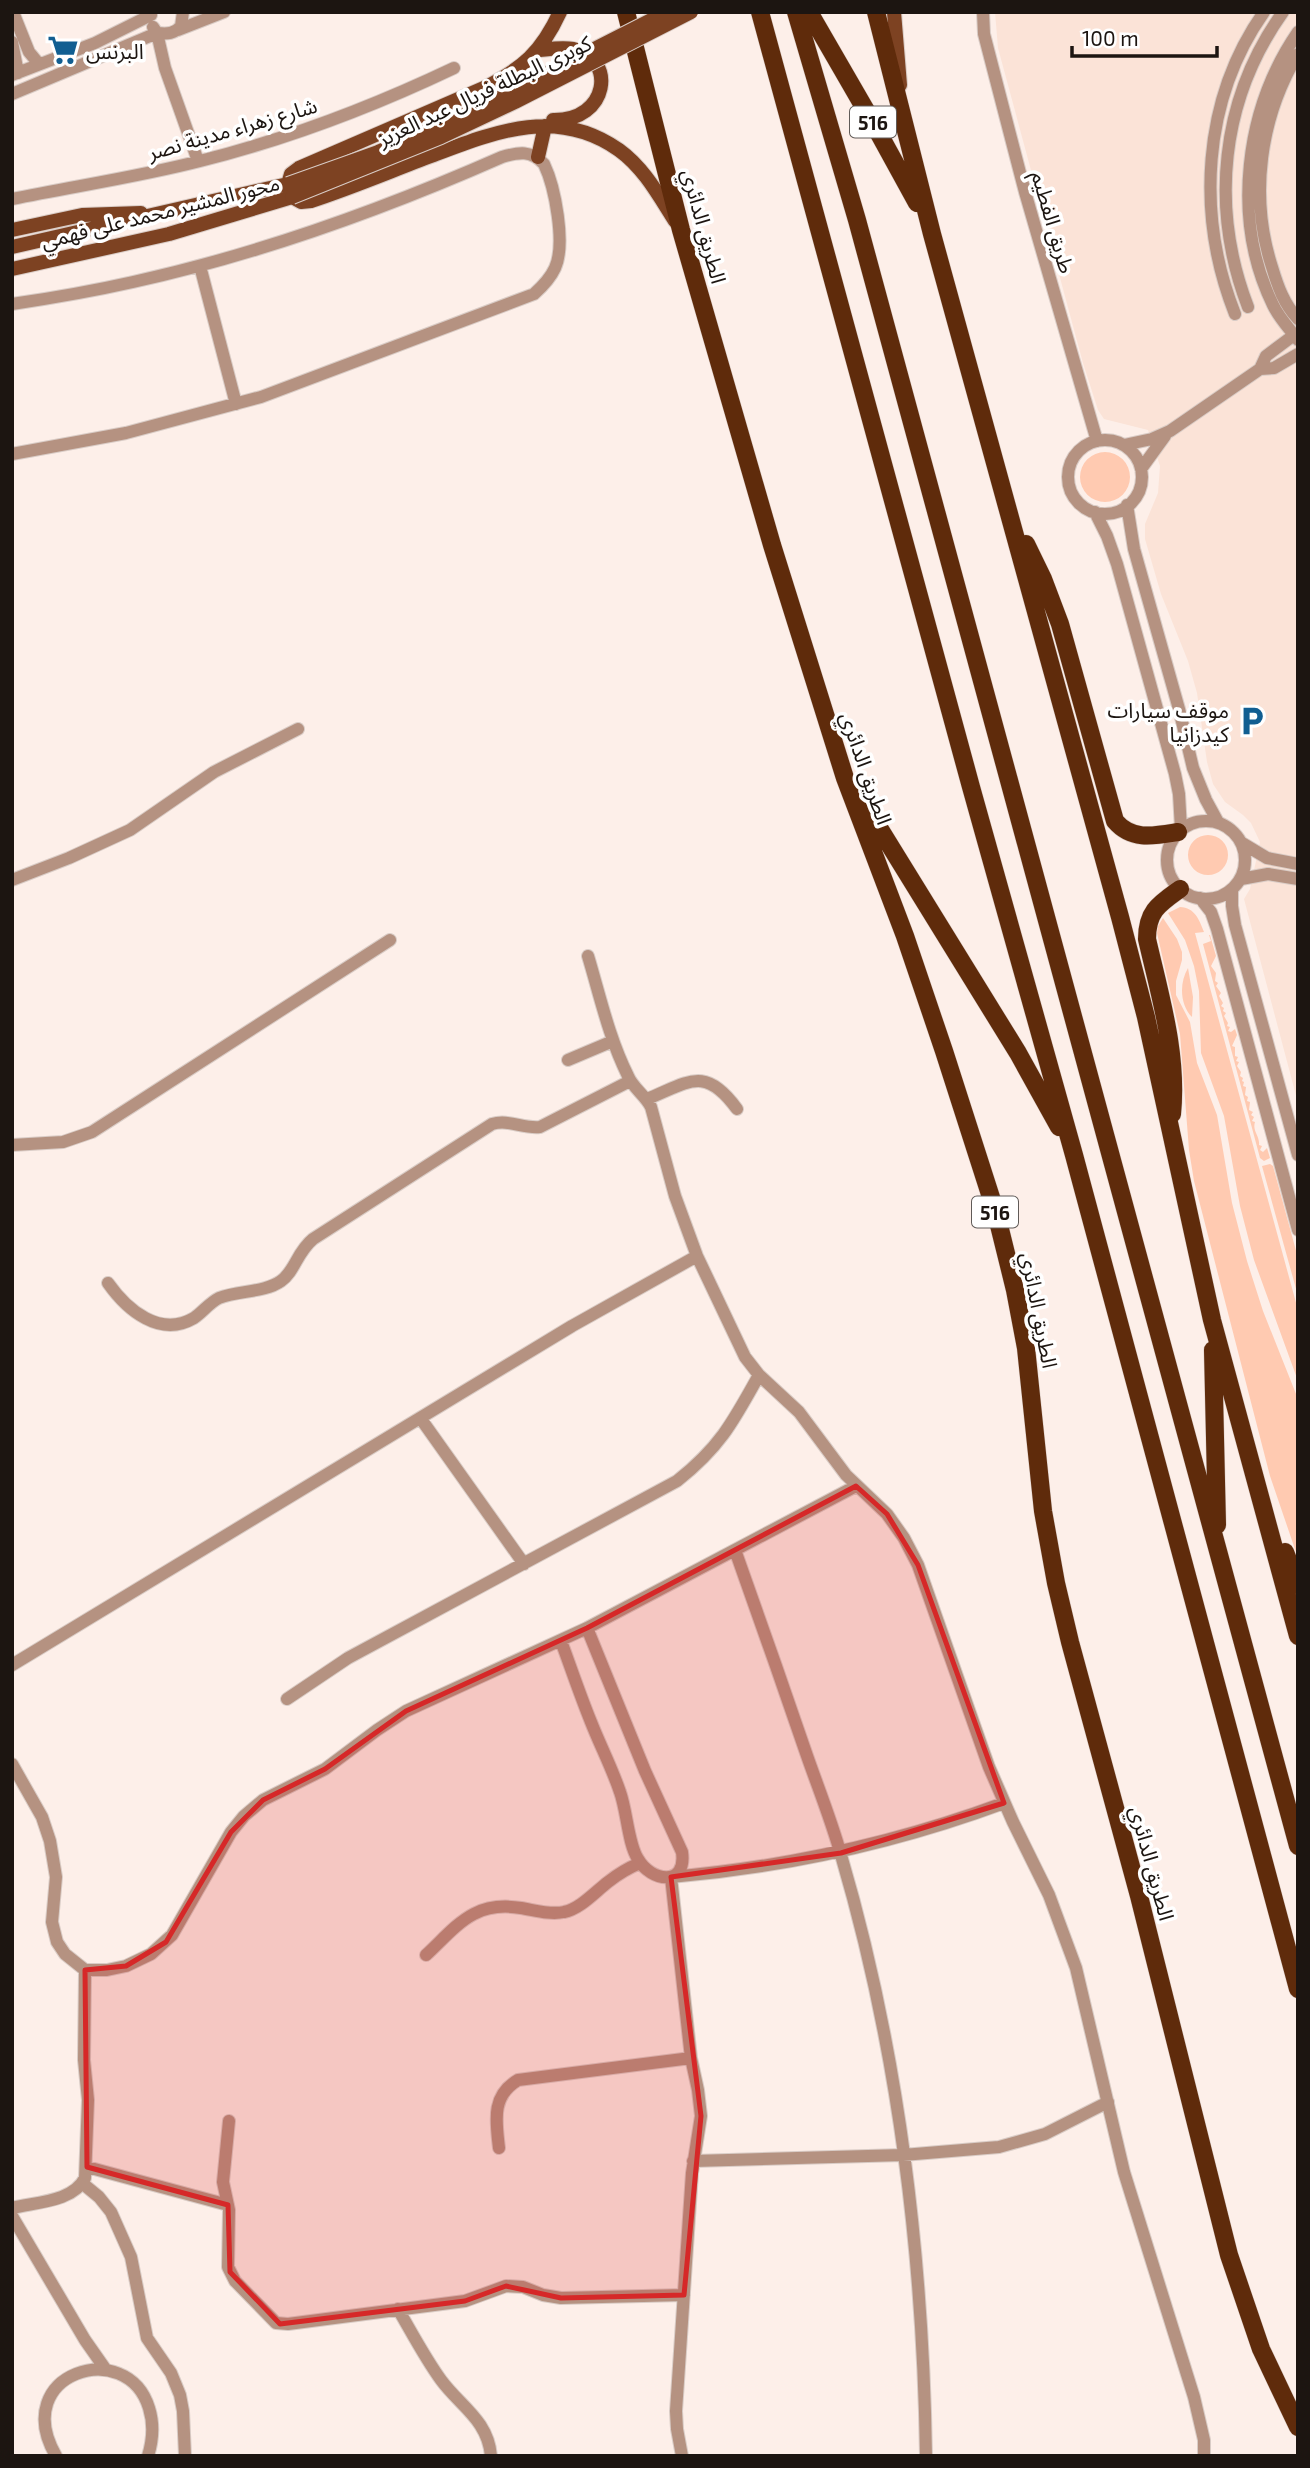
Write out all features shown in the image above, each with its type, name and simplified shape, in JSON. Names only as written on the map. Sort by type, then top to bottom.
[{"type":"highway","name":"الطريق الدائري","points":[[626,12],[681,230],[772,545],[845,778],[914,962],[996,1213],[1016,1290],[1026,1348],[1049,1547],[1076,1668],[1139,1896],[1229,2255],[1261,2349],[1298,2427]]},
{"type":"highway","name":"516","points":[[760,12],[1074,1156],[1298,1989]]},
{"type":"highway","name":"516","points":[[796,12],[857,220],[1298,1846]]},
{"type":"highway","name":"516","points":[[809,12],[883,141],[932,234]]},
{"type":"highway","name":"516","points":[[876,12],[932,234],[1120,917],[1212,1320],[1298,1636]]},
{"type":"highway","points":[[1011,518],[1034,559],[1052,601],[1115,821],[1121,828],[1138,836],[1180,831]]},
{"type":"highway","name":"516","points":[[845,778],[862,800],[1018,1053],[1074,1156]]},
{"type":"highway","points":[[1171,1131],[1173,1068],[1147,928],[1150,916],[1157,906],[1180,889]]},
{"type":"highway","name":"516","points":[[1212,1320],[1217,1546]]},
{"type":"highway","points":[[1270,1534],[1285,1551],[1298,1585]]},
{"type":"main road","name":"محور المشير محمد على فهمي","points":[[290,191],[292,174],[299,168],[484,88],[512,72],[540,50],[560,12]]},
{"type":"main road","name":"كوبرى البطلة فريال عبد العزيز","points":[[290,191],[465,115],[667,12]]},
{"type":"main road","name":"كوبرى البطلة فريال عبد العزيز","points":[[290,191],[370,167],[466,125],[691,12]]},
{"type":"main road","points":[[894,12],[899,107]]},
{"type":"main road","points":[[489,134],[515,121],[561,120],[578,116],[592,107],[597,99],[601,81],[590,57],[573,49],[540,50]]},
{"type":"main road","name":"محور المشير محمد على فهمي","points":[[290,191],[301,202],[311,201],[489,134],[545,126],[567,127],[586,132],[621,152],[651,184],[681,230]]},
{"type":"main road","points":[[538,157],[545,126]]},
{"type":"main road","name":"محور المشير محمد على فهمي","points":[[12,247],[160,214],[290,191]]},
{"type":"main road","name":"محور المشير محمد على فهمي","points":[[12,269],[169,234],[290,191]]},
{"type":"main road","points":[[12,230],[82,215],[160,214]]},
{"type":"street","points":[[13,12],[29,52],[39,64]]},
{"type":"street","points":[[178,30],[183,21],[183,12]]},
{"type":"street","points":[[12,94],[157,33],[168,34],[223,12]]},
{"type":"street","name":"طريق الفطيم","points":[[983,12],[984,34],[1022,178],[1097,441]]},
{"type":"street","points":[[1234,314],[1215,252],[1210,209],[1210,170],[1215,131],[1225,93],[1248,38],[1265,12]]},
{"type":"street","points":[[1248,307],[1235,271],[1227,232],[1224,193],[1226,156],[1243,86],[1262,44],[1283,12]]},
{"type":"street","points":[[12,42],[15,74],[95,43],[151,13],[165,68],[198,162]]},
{"type":"street","points":[[1260,369],[1266,356],[1296,337],[1277,314],[1269,278],[1257,151],[1295,49],[1298,32]]},
{"type":"street","name":"شارع زهراء مدينة نصر","points":[[12,199],[198,162],[333,120],[454,68]]},
{"type":"street","points":[[12,304],[121,285],[200,266],[392,203],[517,152],[538,157],[548,172],[559,230],[557,266],[548,282],[534,294],[261,397],[126,433],[12,454]]},
{"type":"street","points":[[200,266],[236,404]]},
{"type":"street","points":[[1269,278],[1298,319]]},
{"type":"street","points":[[1124,445],[1152,439],[1170,431],[1260,369],[1281,366],[1298,355]]},
{"type":"street","points":[[1141,470],[1170,431]]},
{"type":"street","points":[[1097,441],[1114,441],[1124,445],[1138,460],[1141,470],[1139,489],[1127,505],[1112,513],[1095,512],[1082,506],[1073,496],[1068,482],[1074,456],[1084,446],[1097,441]]},
{"type":"street","points":[[1127,505],[1134,549],[1193,768],[1218,822]]},
{"type":"street","points":[[1095,512],[1117,564],[1175,774],[1179,794],[1180,831]]},
{"type":"street","points":[[12,880],[130,830],[214,772],[298,729]]},
{"type":"street","points":[[1298,864],[1267,858],[1242,843],[1232,830],[1218,822],[1205,820],[1192,823],[1180,831],[1168,850],[1167,861],[1173,881],[1180,889],[1200,898],[1211,912],[1298,1230]]},
{"type":"street","points":[[1242,843],[1246,861],[1236,884],[1235,925],[1298,1155]]},
{"type":"street","points":[[1200,898],[1223,895],[1236,884],[1268,874],[1298,879]]},
{"type":"street","points":[[12,1145],[64,1142],[92,1132],[390,940]]},
{"type":"street","points":[[588,956],[613,1041],[630,1081],[647,1099],[654,1115],[675,1196],[697,1256],[739,1346],[759,1375],[799,1412],[836,1464],[891,1520],[918,1565],[989,1767],[1067,1940],[1124,2172],[1194,2397],[1205,2456]]},
{"type":"street","points":[[568,1060],[613,1041]]},
{"type":"street","points":[[108,1283],[123,1302],[151,1322],[165,1325],[188,1321],[220,1298],[280,1282],[289,1273],[302,1249],[313,1239],[492,1124],[503,1122],[540,1127],[630,1081]]},
{"type":"street","points":[[647,1099],[684,1084],[703,1081],[720,1088],[737,1109]]},
{"type":"street","points":[[12,1665],[572,1326],[697,1256]]},
{"type":"street","points":[[287,1699],[348,1658],[663,1490],[691,1470],[729,1430],[759,1375]]},
{"type":"street","points":[[421,1419],[524,1564]]},
{"type":"street","points":[[12,1764],[42,1817],[50,1841],[56,1877],[52,1914],[54,1935],[65,1954],[85,1970],[107,1970],[126,1966],[143,1959],[166,1942],[231,1832],[244,1816],[263,1800],[325,1769],[407,1711],[587,1628],[856,1486]]},
{"type":"street","points":[[735,1550],[841,1853],[880,2017],[903,2155],[919,2303],[926,2456]]},
{"type":"street","points":[[587,1628],[645,1771],[682,1852],[682,1865],[671,1877]]},
{"type":"street","points":[[561,1641],[591,1722],[617,1780],[633,1849],[640,1863],[656,1876],[662,1878],[757,1868],[841,1853],[923,1831],[1004,1803]]},
{"type":"street","points":[[426,1955],[463,1920],[478,1911],[500,1906],[565,1912],[617,1875],[640,1863]]},
{"type":"street","points":[[671,1877],[691,2058],[701,2116],[693,2161],[676,2420],[682,2456]]},
{"type":"street","points":[[12,2207],[65,2196],[75,2191],[82,2183],[87,2167],[85,1970]]},
{"type":"street","points":[[499,2148],[497,2105],[507,2088],[518,2080],[691,2058]]},
{"type":"street","points":[[693,2161],[903,2155],[1014,2144],[1052,2131],[1108,2102]]},
{"type":"street","points":[[229,2121],[223,2182],[228,2205],[226,2257],[229,2272],[272,2321],[288,2324],[465,2301],[506,2286],[523,2287],[543,2295],[561,2298],[684,2295]]},
{"type":"street","points":[[87,2167],[228,2205]]},
{"type":"street","points":[[82,2183],[99,2197],[111,2212],[131,2256],[147,2338],[171,2373],[180,2395],[185,2456]]},
{"type":"street","points":[[12,2216],[85,2340],[106,2370]]},
{"type":"street","points":[[398,2309],[440,2378],[481,2424],[488,2439],[491,2456]]},
{"type":"street","points":[[79,2372],[86,2356],[85,2340]]},
{"type":"street","points":[[56,2456],[47,2436],[45,2411],[56,2388],[79,2372],[106,2370],[129,2380],[147,2402],[153,2427],[148,2456]]},
{"type":"highlighted area","points":[[856,1486],[887,1514],[918,1565],[1004,1803],[841,1853],[671,1877],[701,2116],[684,2295],[561,2298],[506,2286],[465,2301],[280,2324],[230,2272],[228,2205],[87,2167],[85,1970],[126,1966],[166,1942],[231,1832],[263,1800],[325,1769],[406,1711],[587,1628]]},
{"type":"shaded area","points":[[995,12],[1298,12],[1298,1103],[1244,899],[1250,889],[1260,842],[1251,823],[1225,802],[1213,784],[1197,693],[1188,661],[1161,594],[1145,539],[1145,524],[1158,493],[1160,466],[1148,430],[1104,419],[1098,410],[998,48]]},
{"type":"shaded area","points":[[1105,452],[1123,459],[1130,477],[1123,495],[1105,502],[1087,495],[1080,477],[1087,459]]},
{"type":"shaded area","points":[[1208,835],[1216,836],[1222,841],[1227,847],[1227,863],[1222,869],[1216,874],[1208,875],[1200,874],[1194,869],[1189,863],[1188,855],[1189,847],[1194,841],[1200,836]]},
{"type":"shaded area","points":[[1180,907],[1193,912],[1204,932],[1195,933],[1298,1310],[1298,1381],[1254,1260],[1240,1206],[1224,1116],[1201,1053],[1199,991],[1194,966],[1185,940],[1168,913]]},
{"type":"shaded area","points":[[1163,918],[1182,952],[1176,995],[1190,1022],[1197,1063],[1217,1115],[1232,1203],[1247,1261],[1263,1311],[1298,1399],[1298,1558],[1270,1476],[1194,1181],[1180,1034],[1157,933]]},
{"type":"shaded area","points":[[1210,935],[1216,956],[1211,966],[1216,973],[1216,986],[1223,1003],[1221,1006],[1226,1013],[1224,1016],[1227,1026],[1230,1027],[1228,1031],[1235,1029],[1237,1035],[1232,1046],[1235,1047],[1235,1056],[1238,1057],[1236,1061],[1239,1062],[1237,1066],[1243,1078],[1243,1086],[1246,1087],[1245,1095],[1250,1102],[1249,1110],[1253,1112],[1252,1121],[1255,1122],[1259,1145],[1262,1146],[1260,1150],[1263,1152],[1267,1148],[1270,1158],[1264,1161],[1260,1158],[1203,944],[1211,941]]},
{"type":"shaded area","points":[[1188,968],[1193,997],[1192,1017],[1182,994],[1183,980]]},
{"type":"shaded area","points":[[1262,1166],[1273,1166],[1298,1258],[1298,1296]]},
{"type":"place","name":"البرنس","points":[[63,50]]},
{"type":"place","name":"موقف سيارات كيدزانيا","points":[[1252,721]]}]
